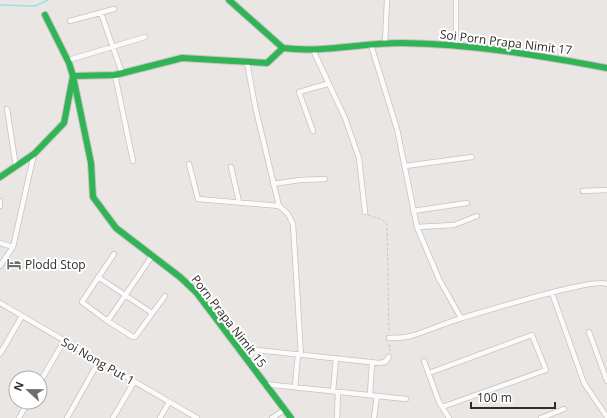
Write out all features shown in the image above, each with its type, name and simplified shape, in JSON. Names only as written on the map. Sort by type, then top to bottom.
[{"type":"street","points":[[0,177],[34,154],[64,123],[73,76],[115,75],[182,58],[267,63],[283,48],[229,0]]},
{"type":"street","points":[[384,44],[387,0]]},
{"type":"street","points":[[456,0],[456,45]]},
{"type":"street","points":[[70,21],[114,9]]},
{"type":"street","points":[[101,13],[122,73]]},
{"type":"street","name":"Porn Prapa Nimit 15","points":[[46,15],[69,63],[73,76],[91,163],[93,197],[116,228],[180,277],[196,292],[290,418]]},
{"type":"street","points":[[72,59],[145,36]]},
{"type":"street","name":"Soi Porn Prapa Nimit 17","points":[[283,48],[312,50],[384,44],[456,45],[540,56],[607,68]]},
{"type":"street","points":[[371,45],[397,129],[417,228],[439,279],[461,318]]},
{"type":"street","points":[[312,50],[327,84],[345,118],[359,158],[365,212]]},
{"type":"street","points":[[247,62],[255,106],[279,206],[288,214],[293,224],[299,355],[295,387]]},
{"type":"street","points":[[115,75],[133,161]]},
{"type":"street","points":[[312,131],[299,92],[327,84]]},
{"type":"street","points":[[8,109],[16,167]]},
{"type":"street","points":[[0,266],[13,247],[34,154]]},
{"type":"street","points":[[405,166],[472,157]]},
{"type":"street","points":[[189,164],[198,199],[279,206]]},
{"type":"street","points":[[231,167],[239,202]]},
{"type":"street","points":[[273,184],[300,180],[325,179]]},
{"type":"street","points":[[583,191],[607,190]]},
{"type":"street","points":[[0,201],[0,206]]},
{"type":"street","points":[[413,212],[467,203]]},
{"type":"street","points":[[417,228],[454,225],[477,216]]},
{"type":"street","points":[[0,243],[13,247]]},
{"type":"street","points":[[114,254],[82,303],[134,337],[165,296]]},
{"type":"street","points":[[106,320],[109,319],[152,256]]},
{"type":"street","points":[[98,277],[152,313]]},
{"type":"street","points":[[389,338],[409,337],[461,318],[552,293],[594,283],[607,284]]},
{"type":"street","points":[[552,293],[584,383],[607,417]]},
{"type":"street","name":"Soi Nong Put 1","points":[[0,303],[197,418]]},
{"type":"street","points":[[0,354],[22,316]]},
{"type":"street","points":[[590,332],[607,381]]},
{"type":"street","points":[[429,373],[532,335],[546,370],[442,407]]},
{"type":"street","points":[[47,370],[64,341]]},
{"type":"street","points":[[237,348],[372,362],[384,362],[389,357]]},
{"type":"street","points":[[333,391],[336,358]]},
{"type":"street","points":[[67,418],[99,361]]},
{"type":"street","points":[[424,361],[442,407],[449,418]]},
{"type":"street","points":[[370,395],[372,362]]},
{"type":"street","points":[[113,418],[134,382]]},
{"type":"street","points":[[264,384],[406,399]]},
{"type":"street","points":[[337,418],[338,392]]},
{"type":"street","points":[[374,418],[377,396]]},
{"type":"street","points":[[160,418],[169,402]]},
{"type":"street","points":[[542,418],[564,409]]},
{"type":"street","points":[[272,418],[284,410]]},
{"type":"path","points":[[365,212],[369,216],[384,220],[387,225],[389,357]]},
{"type":"waterway","points":[[0,5],[35,6],[48,0]]},
{"type":"traffic: fast","points":[[229,0],[283,48]]},
{"type":"traffic: fast","points":[[45,15],[69,63],[73,76],[91,163],[93,197],[116,228],[180,277],[196,292],[291,418]]},
{"type":"traffic: fast","points":[[283,48],[327,49],[386,43],[427,44],[505,51],[607,68]]},
{"type":"traffic: fast","points":[[0,177],[34,154],[64,123],[73,76],[115,75],[182,58],[267,63],[283,48]]},
{"type":"place","name":"Plodd Stop","points":[[14,264]]}]
